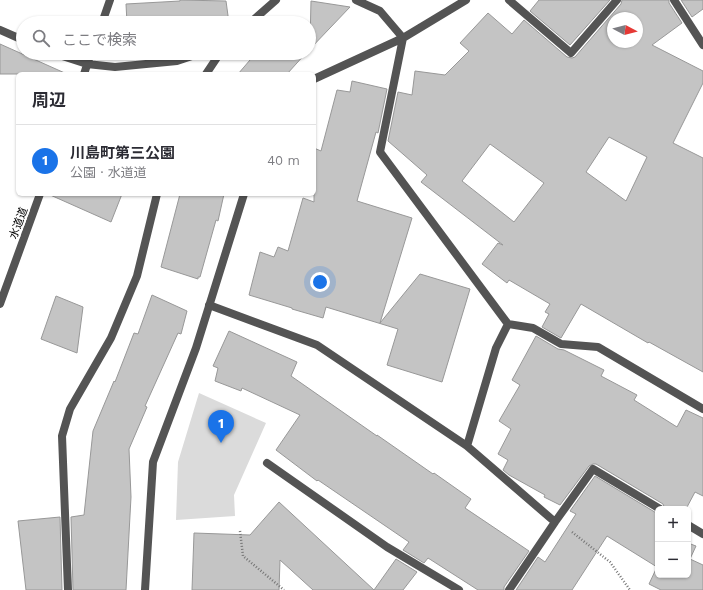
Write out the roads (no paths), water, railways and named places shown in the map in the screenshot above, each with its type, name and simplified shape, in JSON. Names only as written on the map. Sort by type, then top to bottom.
[{"type":"street","points":[[104,16],[110,0]]},
{"type":"street","points":[[258,16],[276,0]]},
{"type":"street","points":[[356,0],[380,11],[403,38]]},
{"type":"street","points":[[316,78],[403,38],[466,0]]},
{"type":"street","points":[[509,0],[571,53],[617,0]]},
{"type":"street","points":[[674,0],[703,46]]},
{"type":"street","points":[[0,30],[16,37]]},
{"type":"street","points":[[403,38],[380,152],[508,324],[533,328],[561,344],[598,347],[703,409]]},
{"type":"street","points":[[75,60],[87,64],[115,67],[180,60]]},
{"type":"street","points":[[85,72],[88,60]]},
{"type":"street","points":[[207,72],[215,60]]},
{"type":"street","name":"水道道","points":[[0,304],[39,196]]},
{"type":"street","points":[[68,590],[62,436],[70,409],[111,338],[137,276],[157,196]]},
{"type":"street","points":[[145,590],[153,462],[196,348],[243,196]]},
{"type":"street","points":[[209,305],[317,345],[467,446],[555,522]]},
{"type":"street","points":[[467,446],[496,348],[508,324]]},
{"type":"street","points":[[266,463],[387,548],[458,590]]},
{"type":"street","points":[[509,590],[593,469],[655,506]]},
{"type":"street","points":[[691,527],[703,534]]},
{"type":"place","name":"川島町第三公園","points":[[221,443]]}]
